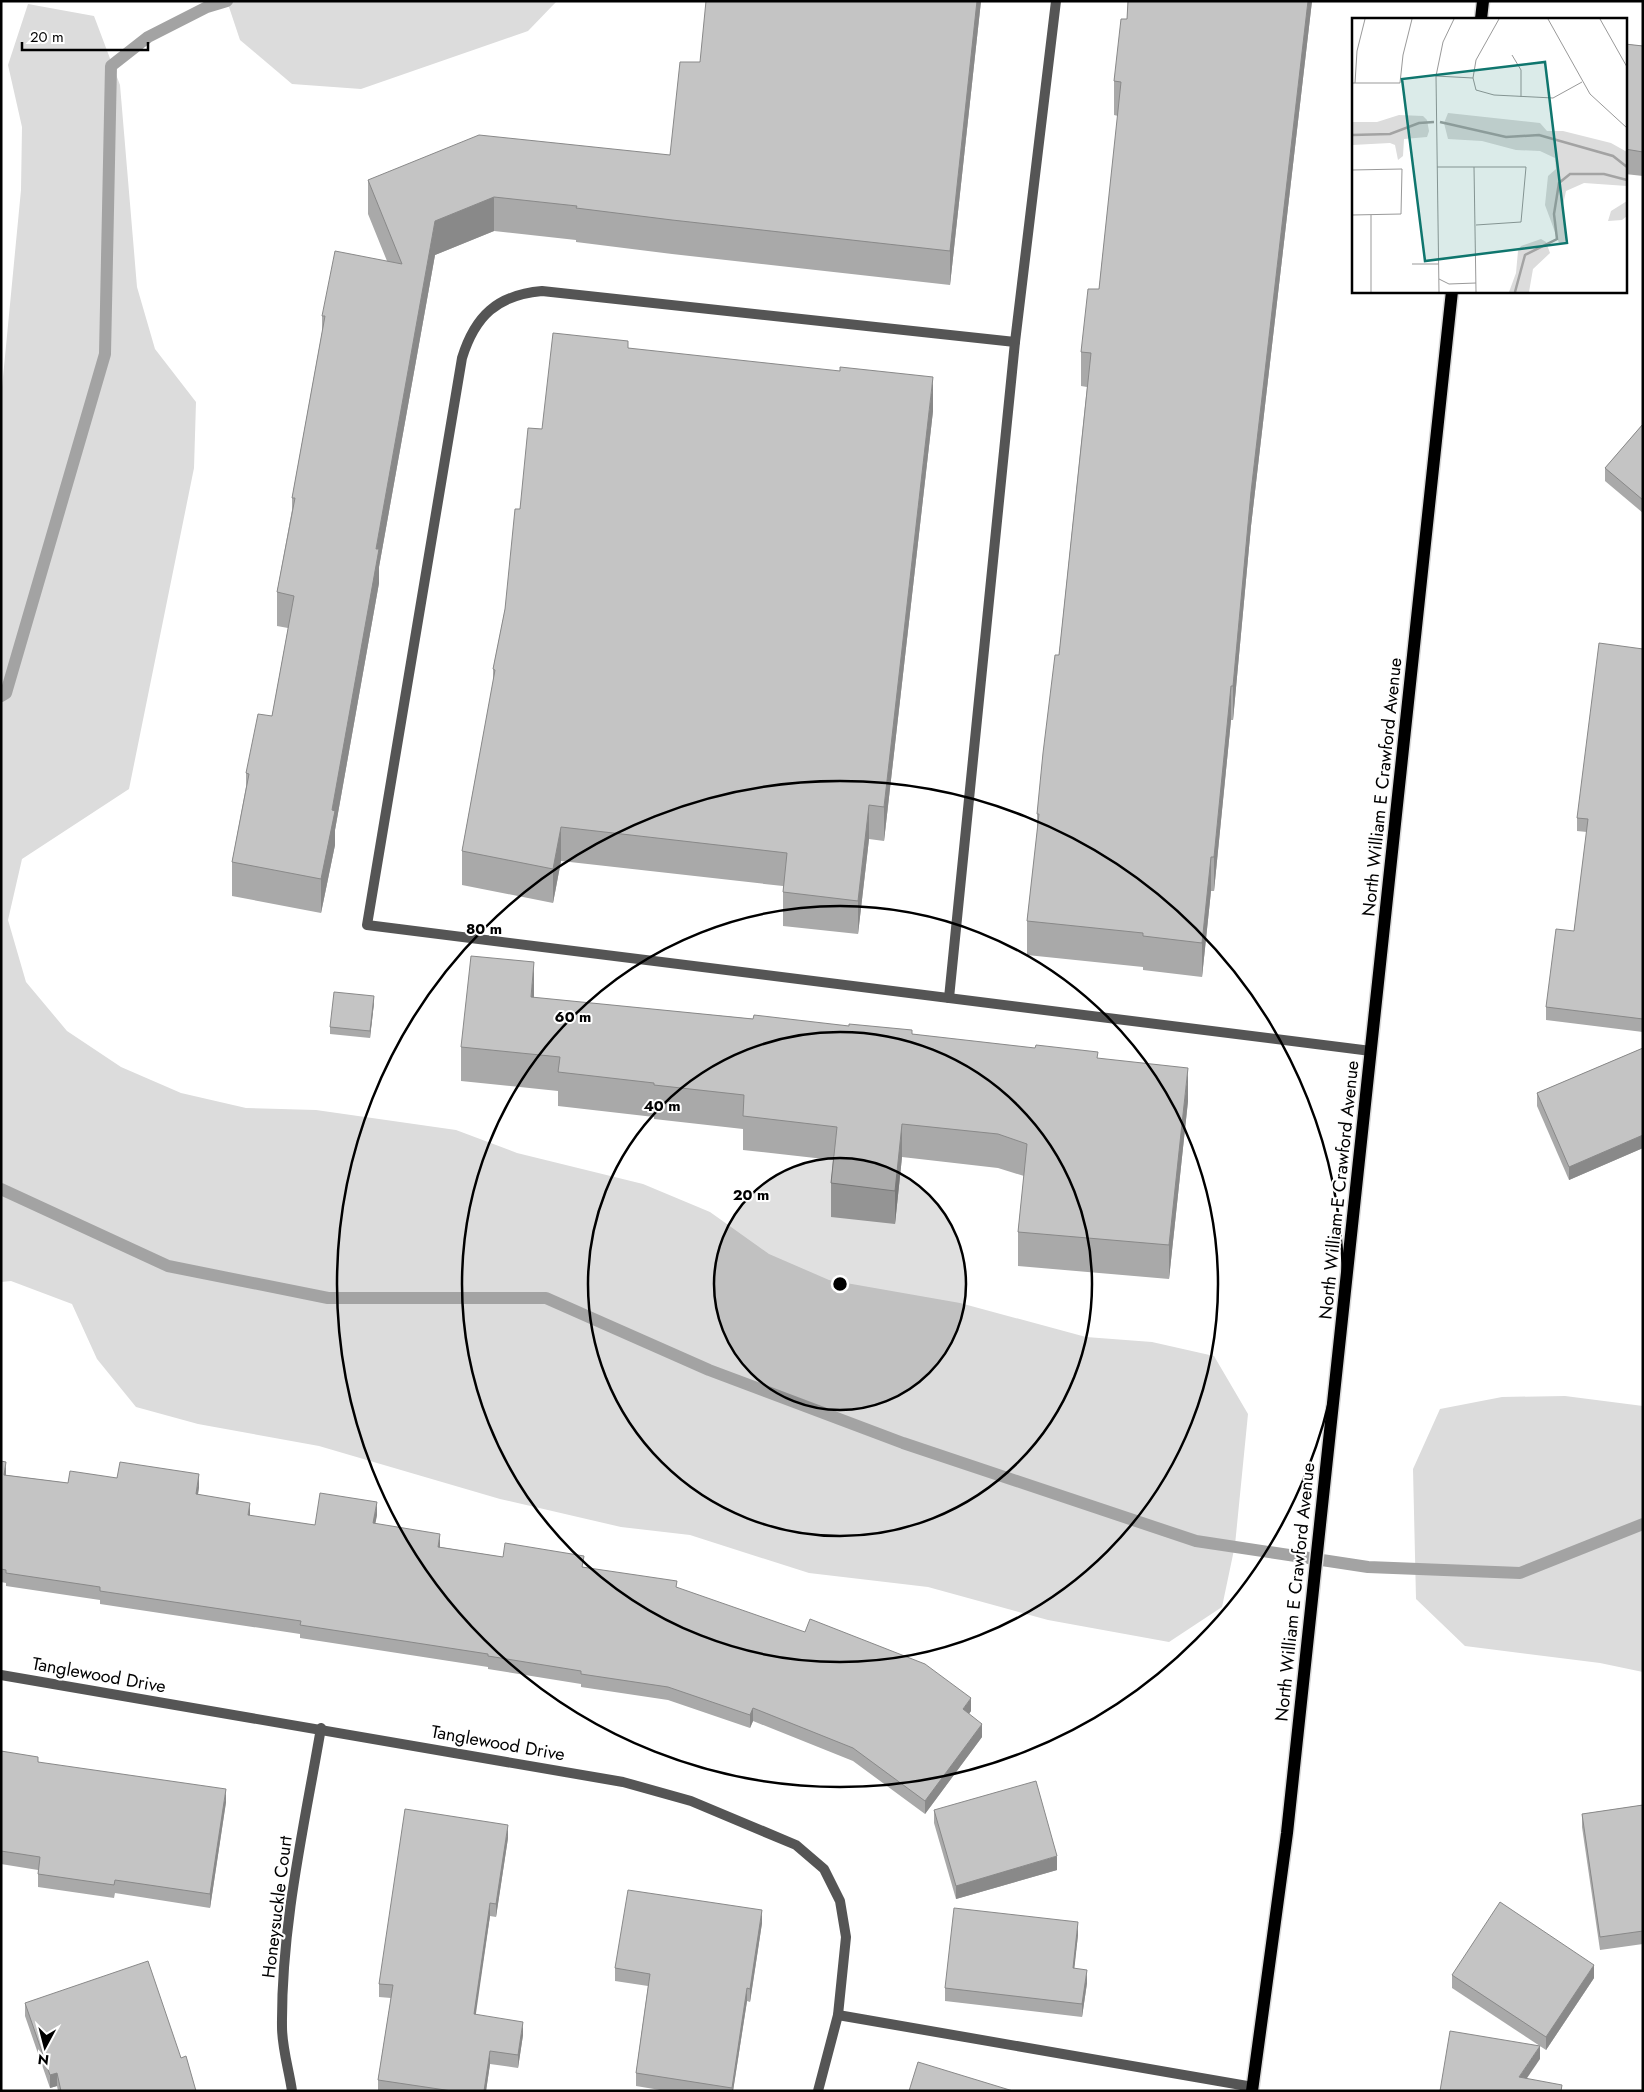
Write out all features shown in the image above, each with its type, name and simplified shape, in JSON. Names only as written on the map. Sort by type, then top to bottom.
[{"type":"main road","points":[[1481,18],[1483,1]]},
{"type":"main road","name":"North William E Crawford Avenue","points":[[1252,2089],[1286,1842],[1452,292]]},
{"type":"street","points":[[949,998],[1015,342],[1056,1]]},
{"type":"street","points":[[1015,342],[542,291],[526,292],[509,298],[492,308],[478,322],[468,340],[462,358],[367,925],[1371,1051]]},
{"type":"street","name":"Tanglewood Drive","points":[[1,1675],[321,1728],[623,1782],[692,1801],[796,1845],[824,1869],[840,1901],[846,1937],[838,2015],[818,2091]]},
{"type":"street","name":"Honeysuckle Court","points":[[292,2091],[282,2029],[284,1959],[292,1894],[321,1728]]},
{"type":"street","points":[[838,2015],[1252,2089]]},
{"type":"shaded area","points":[[227,1],[557,1],[528,31],[361,89],[292,84],[240,40]]},
{"type":"shaded area","points":[[28,4],[94,16],[120,85],[137,287],[155,349],[196,402],[194,468],[129,789],[22,859],[8,920],[26,982],[67,1031],[121,1067],[181,1093],[246,1108],[316,1110],[456,1130],[517,1153],[643,1184],[710,1212],[769,1254],[829,1280],[960,1303],[1086,1337],[1152,1342],[1214,1356],[1248,1414],[1235,1545],[1222,1607],[1169,1642],[1048,1620],[928,1587],[809,1573],[690,1535],[621,1527],[500,1499],[319,1446],[198,1424],[136,1407],[97,1359],[72,1304],[11,1281],[1,1282],[1,398],[21,190],[22,127],[8,65]]},
{"type":"shaded area","points":[[1565,1396],[1643,1406],[1643,1672],[1600,1663],[1465,1646],[1416,1599],[1413,1469],[1440,1409],[1502,1397]]},
{"type":"building","points":[[706,1],[977,1],[950,251],[672,220],[576,208],[577,206],[494,197],[435,221],[376,549],[379,549],[332,810],[335,811],[321,879],[232,862],[249,774],[246,773],[258,714],[272,716],[294,596],[277,592],[295,498],[292,498],[325,316],[322,316],[335,251],[402,264],[368,180],[479,135],[670,155],[680,62],[700,62]]},
{"type":"building","points":[[1128,1],[1308,1],[1251,492],[1233,686],[1231,686],[1214,857],[1211,857],[1202,943],[1143,936],[1143,933],[1027,921],[1039,814],[1037,814],[1043,753],[1055,655],[1059,655],[1091,353],[1081,352],[1088,289],[1099,289],[1121,82],[1114,81],[1121,19],[1127,19]]},
{"type":"building","points":[[1626,44],[1643,46],[1643,152],[1626,149]]},
{"type":"building","points":[[553,333],[628,341],[628,348],[840,371],[840,367],[933,377],[884,807],[869,805],[858,901],[783,892],[787,853],[561,827],[553,869],[462,851],[505,609],[515,509],[520,509],[528,428],[542,429]]},
{"type":"building","points":[[1643,424],[1643,500],[1605,468]]},
{"type":"building","points":[[1599,643],[1643,649],[1643,1019],[1546,1007],[1556,929],[1574,931],[1588,819],[1577,818]]},
{"type":"building","points":[[471,956],[534,962],[531,997],[753,1019],[754,1015],[849,1026],[849,1024],[912,1030],[912,1034],[1035,1048],[1036,1045],[1098,1052],[1097,1058],[1188,1068],[1169,1245],[1018,1232],[1027,1144],[998,1134],[902,1124],[895,1191],[831,1183],[837,1127],[743,1116],[744,1095],[558,1072],[560,1057],[461,1047]]},
{"type":"building","points":[[334,992],[374,996],[370,1031],[330,1027]]},
{"type":"building","points":[[1643,1048],[1643,1135],[1569,1167],[1537,1093]]},
{"type":"building","points":[[1,1461],[6,1462],[4,1475],[68,1483],[70,1471],[117,1478],[120,1462],[199,1474],[196,1494],[250,1503],[248,1515],[315,1525],[320,1493],[377,1502],[373,1523],[440,1534],[438,1547],[503,1557],[505,1543],[584,1556],[582,1567],[677,1581],[676,1587],[805,1632],[810,1619],[925,1664],[971,1698],[963,1709],[982,1724],[925,1801],[853,1748],[753,1708],[750,1715],[668,1687],[581,1674],[581,1671],[488,1656],[488,1654],[300,1625],[301,1621],[100,1591],[100,1587],[6,1573],[6,1570],[1,1569]]},
{"type":"building","points":[[1,1751],[38,1757],[38,1762],[226,1789],[210,1894],[115,1880],[114,1885],[38,1874],[40,1857],[1,1851]]},
{"type":"building","points":[[1036,1781],[1057,1856],[956,1886],[934,1810]]},
{"type":"building","points":[[1643,1805],[1643,1931],[1600,1937],[1582,1814]]},
{"type":"building","points":[[405,1809],[508,1825],[496,1904],[490,1903],[474,2014],[523,2022],[518,2055],[490,2051],[484,2091],[452,2091],[378,2080],[393,1985],[379,1984]]},
{"type":"building","points":[[628,1890],[762,1910],[750,1989],[747,1988],[732,2088],[636,2073],[650,1974],[615,1968]]},
{"type":"building","points":[[1500,1902],[1594,1965],[1546,2037],[1452,1975]]},
{"type":"building","points":[[954,1908],[1078,1922],[1073,1968],[1087,1970],[1082,2004],[945,1988]]},
{"type":"building","points":[[148,1961],[181,2058],[186,2056],[196,2091],[61,2091],[57,2073],[50,2075],[25,2003]]},
{"type":"building","points":[[1450,2031],[1540,2046],[1519,2077],[1562,2085],[1561,2091],[1440,2091]]},
{"type":"building","points":[[918,2062],[1013,2091],[909,2091]]},
{"type":"waterway","points":[[1,696],[6,693],[105,354],[111,66],[148,37],[207,7],[227,1]]},
{"type":"waterway","points":[[1,1189],[168,1266],[328,1298],[546,1298],[709,1370],[903,1443],[1196,1541],[1368,1567],[1520,1573],[1643,1524]]}]
